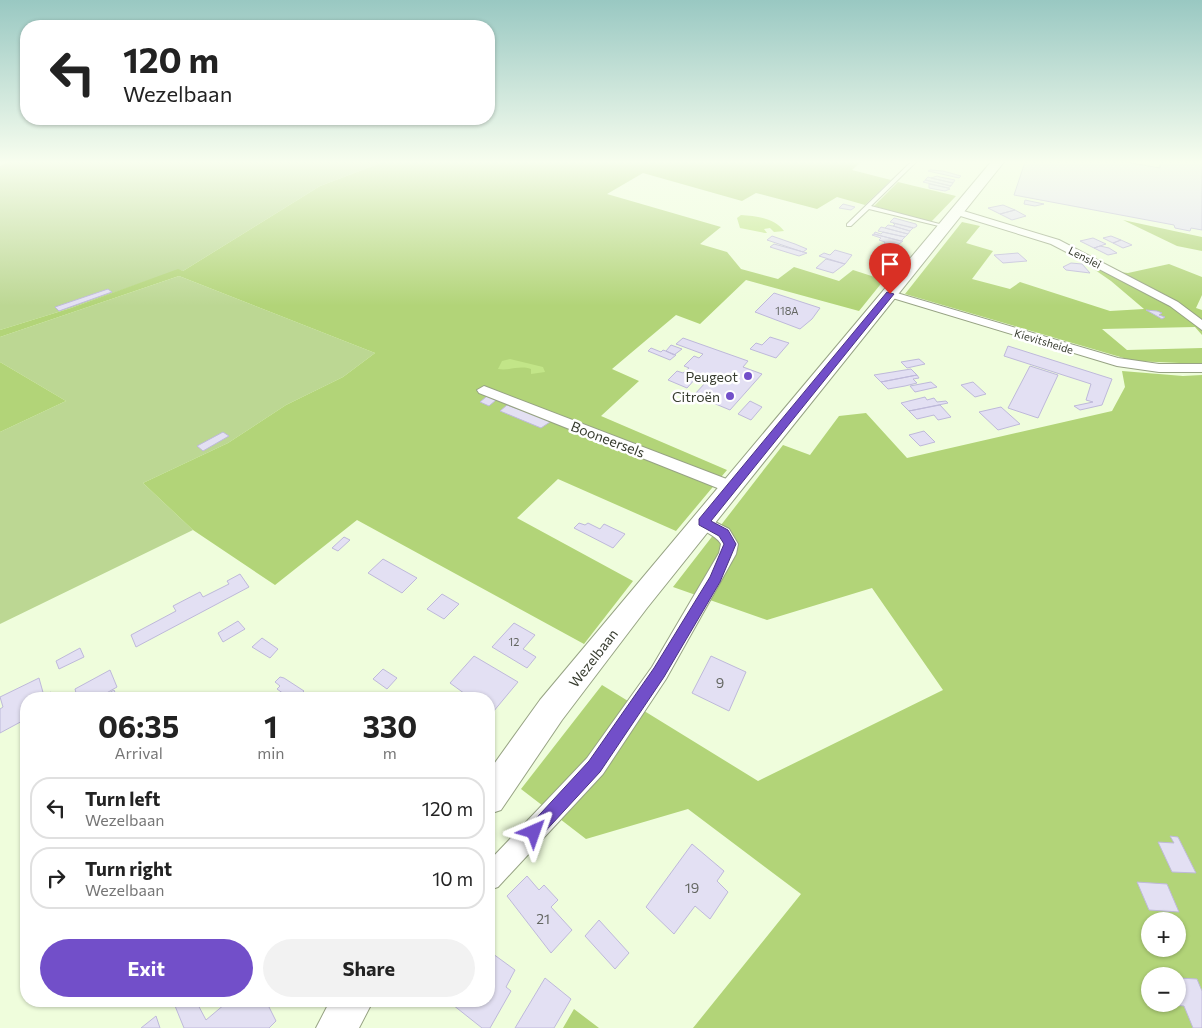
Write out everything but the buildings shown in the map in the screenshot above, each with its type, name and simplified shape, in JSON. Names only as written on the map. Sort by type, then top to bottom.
[{"type":"street","name":"Wezelbaan","points":[[495,789],[551,710],[638,600],[957,212]]},
{"type":"street","name":"Lenslei","points":[[957,212],[1055,242],[1174,304],[1202,326]]},
{"type":"street","name":"Kievitsheide","points":[[890,294],[1116,362],[1159,368],[1202,368]]},
{"type":"street","name":"Booneersels","points":[[484,390],[731,487]]},
{"type":"street","points":[[495,872],[595,766],[664,665],[715,578],[729,549],[730,544],[723,533],[703,522]]},
{"type":"street","points":[[336,1028],[349,1007]]},
{"type":"lane","points":[[849,225],[864,210]]},
{"type":"lane","points":[[879,210],[945,227]]},
{"type":"shaded area","points":[[0,210],[281,210],[183,271],[178,270],[71,308],[0,330]]},
{"type":"shaded area","points":[[281,210],[662,210],[721,227],[700,244],[727,252],[741,269],[778,279],[794,267],[839,281],[853,270],[884,280],[859,311],[746,280],[700,324],[676,315],[612,369],[639,381],[601,416],[727,470],[676,531],[558,479],[517,518],[633,581],[584,644],[357,520],[275,585],[193,530],[143,483],[228,443],[286,405],[343,377],[375,353],[179,276],[0,337],[0,330],[71,308],[178,269],[183,271]]},
{"type":"shaded area","points":[[888,210],[943,210],[931,222]]},
{"type":"shaded area","points":[[741,215],[770,220],[784,231],[774,232],[770,228],[764,229],[767,233],[765,233],[740,228],[737,218]]},
{"type":"shaded area","points":[[1123,220],[1202,237],[1202,251],[1177,246]]},
{"type":"shaded area","points":[[962,222],[980,226],[966,243],[993,251],[972,279],[1010,289],[1020,282],[1110,311],[1144,309],[1111,281],[1069,252],[1119,272],[1128,273],[1169,264],[1202,277],[1202,295],[1196,308],[1202,310],[1202,335],[1195,327],[1102,329],[1127,350],[1202,348],[1202,364],[1134,361],[905,294]]},
{"type":"shaded area","points":[[179,276],[375,353],[343,377],[286,405],[228,443],[143,483],[193,530],[0,624],[0,432],[66,401],[0,362],[0,337]]},
{"type":"shaded area","points":[[510,359],[543,367],[545,372],[531,374],[531,369],[498,369],[502,361]]},
{"type":"shaded area","points":[[0,362],[66,401],[0,432]]},
{"type":"shaded area","points":[[1122,371],[1183,376],[1202,375],[1202,1028],[693,1028],[801,894],[688,809],[586,839],[521,789],[602,685],[758,781],[943,690],[872,588],[767,620],[673,587],[783,445],[810,455],[839,416],[866,413],[907,458],[1112,411],[1125,387]]},
{"type":"shaded area","points":[[574,1009],[599,1028],[563,1028]]},
{"type":"place","name":"Peugeot","points":[[748,376]]},
{"type":"place","name":"Citroën","points":[[730,396]]},
{"type":"route","points":[[534,832],[595,766],[659,673],[715,578],[730,544],[723,533],[703,522],[890,294]]}]
